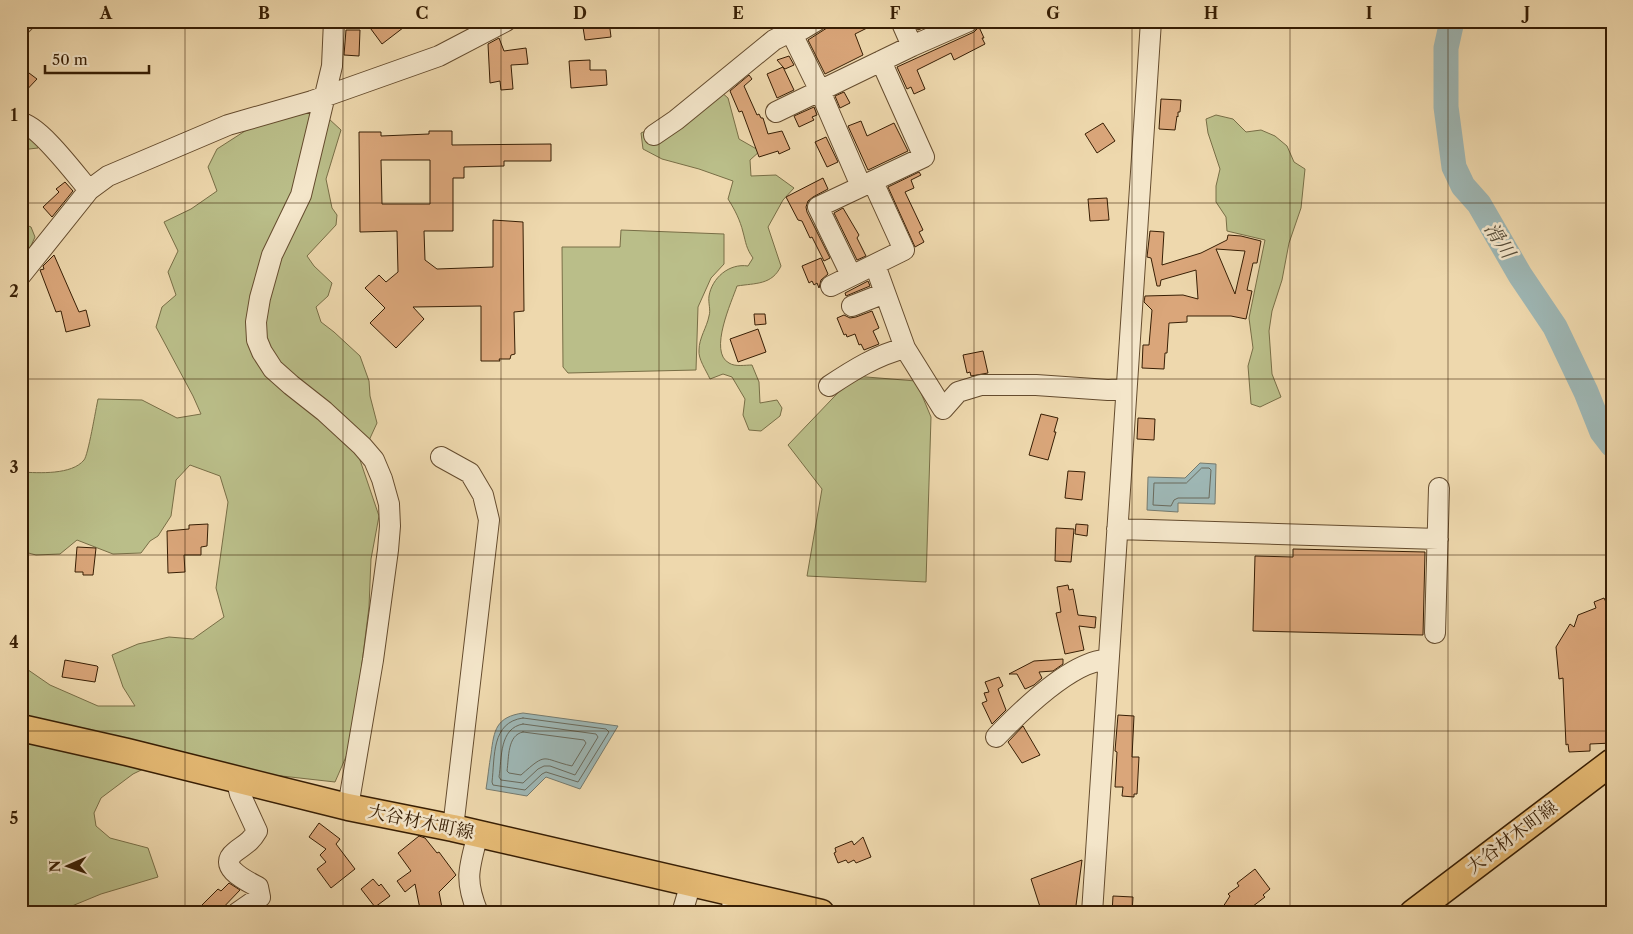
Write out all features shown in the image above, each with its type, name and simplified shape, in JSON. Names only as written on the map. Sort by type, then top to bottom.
[{"type":"main road","name":"大谷材木町線","points":[[21,728],[236,778],[348,807],[453,828],[692,883],[732,903],[821,913]]},
{"type":"main road","name":"大谷材木町線","points":[[1413,913],[1612,762]]},
{"type":"street","points":[[21,25],[25,21]]},
{"type":"street","points":[[334,21],[332,66],[301,195],[272,255],[260,298],[256,322],[257,340],[273,369],[324,411],[356,440],[374,460],[389,504],[388,550],[374,660],[348,807]]},
{"type":"street","points":[[21,275],[89,190],[108,176],[228,126],[325,96],[439,56],[506,21]]},
{"type":"street","points":[[654,135],[676,120],[774,40],[792,34],[816,21]]},
{"type":"street","points":[[901,21],[912,46]]},
{"type":"street","points":[[776,112],[912,46],[970,21]]},
{"type":"street","points":[[1092,913],[1151,21]]},
{"type":"street","points":[[792,34],[867,184],[904,250],[831,286]]},
{"type":"street","points":[[851,275],[818,208],[924,157],[881,61]]},
{"type":"street","points":[[21,123],[28,124],[39,134],[89,190]]},
{"type":"street","points":[[876,265],[905,348],[943,409],[958,392],[980,385],[1036,385],[1108,390],[1126,389]]},
{"type":"street","points":[[852,306],[885,293]]},
{"type":"street","points":[[829,386],[872,360],[905,348]]},
{"type":"street","points":[[441,457],[470,473],[484,495],[490,520],[453,828]]},
{"type":"street","points":[[1435,633],[1439,488]]},
{"type":"street","points":[[1116,529],[1438,539]]},
{"type":"street","points":[[996,737],[1015,717],[1059,680],[1098,660],[1108,660]]},
{"type":"street","points":[[236,778],[240,794],[257,830],[252,841],[233,853],[229,861],[230,868],[239,877],[258,888],[260,897],[236,913]]},
{"type":"street","points":[[478,834],[469,873],[469,884],[478,913]]},
{"type":"street","points":[[682,913],[692,883]]},
{"type":"green space","points":[[712,84],[728,98],[739,139],[760,151],[750,160],[751,176],[776,175],[794,188],[783,200],[768,227],[781,266],[773,277],[768,280],[737,286],[723,326],[721,338],[723,357],[729,363],[752,365],[759,382],[760,403],[777,400],[782,408],[780,416],[761,431],[749,430],[743,415],[745,399],[732,377],[723,374],[710,379],[699,353],[700,341],[710,314],[709,296],[714,283],[728,269],[748,266],[753,258],[739,219],[728,199],[733,181],[662,159],[643,149],[641,133],[654,127]]},
{"type":"green space","points":[[316,107],[341,130],[326,179],[332,208],[337,215],[336,225],[307,256],[314,266],[332,283],[328,296],[316,307],[321,322],[360,356],[369,381],[370,396],[377,423],[360,460],[379,516],[371,559],[369,607],[352,743],[335,782],[264,774],[170,756],[133,774],[101,798],[94,813],[96,826],[110,838],[148,848],[158,877],[101,894],[55,913],[21,913],[21,665],[50,685],[98,706],[135,706],[123,687],[112,655],[138,644],[169,637],[193,639],[224,617],[216,588],[228,502],[220,476],[190,465],[176,480],[171,516],[158,536],[150,541],[141,553],[113,554],[77,540],[60,554],[36,555],[21,551],[21,472],[46,473],[64,471],[79,465],[86,457],[98,399],[142,400],[177,418],[201,414],[156,327],[162,307],[176,295],[168,272],[178,251],[164,222],[191,209],[217,191],[208,167],[217,149],[245,131],[268,121]]},
{"type":"green space","points":[[1216,115],[1233,119],[1246,132],[1261,130],[1275,136],[1287,146],[1294,162],[1305,169],[1301,208],[1289,243],[1282,280],[1272,311],[1269,331],[1272,374],[1281,397],[1260,407],[1251,404],[1248,366],[1253,348],[1249,318],[1265,240],[1227,231],[1226,217],[1216,202],[1216,186],[1220,169],[1208,133],[1206,119]]},
{"type":"green space","points":[[21,127],[41,141],[38,148],[29,149],[22,157],[24,163],[21,168]]},
{"type":"green space","points":[[21,223],[31,227],[35,237],[29,250],[21,260]]},
{"type":"green space","points":[[621,230],[724,234],[724,264],[711,278],[698,307],[696,370],[568,373],[563,367],[562,247],[620,247]]},
{"type":"green space","points":[[854,376],[916,381],[931,417],[926,582],[807,576],[822,489],[788,445]]},
{"type":"water","points":[[1200,463],[1216,464],[1215,504],[1178,503],[1178,512],[1147,510],[1148,477],[1185,478]]},
{"type":"water","points":[[523,713],[618,726],[580,789],[546,777],[527,796],[486,789],[495,732],[502,721]]},
{"type":"building","points":[[365,21],[412,21],[382,44]]},
{"type":"building","points":[[582,21],[609,21],[611,37],[585,40]]},
{"type":"building","points":[[828,21],[881,21],[855,34],[863,55],[825,74],[808,40],[830,26]]},
{"type":"building","points":[[914,21],[939,21],[918,30]]},
{"type":"building","points":[[979,27],[985,44],[954,60],[951,53],[917,70],[925,89],[914,94],[911,87],[907,89],[897,67],[974,32]]},
{"type":"building","points":[[346,30],[360,30],[359,56],[344,55]]},
{"type":"building","points":[[499,38],[504,51],[526,48],[528,64],[511,65],[513,89],[501,90],[500,81],[490,83],[488,44]]},
{"type":"building","points":[[789,56],[794,65],[785,69],[777,60]]},
{"type":"building","points":[[590,60],[590,70],[606,70],[607,85],[571,88],[569,61]]},
{"type":"building","points":[[21,67],[37,79],[21,96]]},
{"type":"building","points":[[783,67],[794,90],[777,98],[767,74]]},
{"type":"building","points":[[749,75],[752,79],[744,86],[757,115],[759,114],[763,118],[768,134],[782,131],[790,149],[779,154],[778,151],[759,157],[742,111],[739,112],[730,91]]},
{"type":"building","points":[[844,92],[850,103],[840,108],[835,96]]},
{"type":"building","points":[[1161,99],[1181,100],[1175,130],[1159,129]]},
{"type":"building","points":[[814,107],[817,115],[812,117],[814,120],[799,127],[794,116]]},
{"type":"building","points":[[861,121],[867,136],[894,123],[908,151],[868,170],[848,126]]},
{"type":"building","points":[[1103,123],[1115,141],[1097,153],[1085,134]]},
{"type":"building","points":[[429,131],[452,131],[452,145],[551,144],[551,161],[504,161],[504,166],[464,167],[464,178],[453,178],[453,231],[424,231],[425,260],[437,269],[493,267],[493,220],[523,222],[524,311],[514,312],[515,354],[511,355],[510,359],[481,361],[481,306],[413,307],[424,319],[396,348],[370,323],[385,308],[365,288],[379,275],[386,282],[398,272],[397,231],[360,232],[359,132],[381,132],[381,136],[429,134]],"holes":[[[381,160],[430,160],[430,204],[382,204]]]},
{"type":"building","points":[[826,137],[838,162],[827,167],[815,142]]},
{"type":"building","points":[[919,172],[921,175],[911,180],[914,188],[905,192],[923,230],[919,232],[924,242],[915,247],[888,187]]},
{"type":"building","points":[[823,178],[828,189],[808,201],[806,207],[830,258],[824,261],[812,237],[810,238],[802,221],[798,220],[786,197]]},
{"type":"building","points":[[65,182],[73,191],[52,217],[43,207],[59,192],[56,189]]},
{"type":"building","points":[[1107,198],[1109,220],[1090,221],[1088,199]]},
{"type":"building","points":[[843,208],[859,235],[857,238],[866,256],[857,260],[834,213]]},
{"type":"building","points":[[1150,231],[1164,232],[1162,265],[1201,253],[1227,240],[1228,235],[1261,241],[1257,263],[1253,263],[1247,290],[1252,291],[1246,319],[1231,316],[1187,316],[1187,322],[1169,323],[1164,369],[1142,368],[1143,345],[1149,345],[1152,310],[1144,302],[1145,296],[1183,295],[1198,299],[1196,270],[1161,280],[1160,286],[1157,286],[1151,258],[1147,257]],"holes":[[[1216,249],[1245,251],[1235,294]]]},
{"type":"building","points":[[54,255],[79,312],[86,310],[90,326],[66,332],[61,311],[56,312],[40,270],[44,269],[43,266]]},
{"type":"building","points":[[821,258],[828,274],[821,280],[819,288],[817,283],[814,285],[812,281],[809,283],[802,266]]},
{"type":"building","points":[[868,281],[870,286],[846,296],[845,293]]},
{"type":"building","points":[[872,311],[879,328],[873,331],[879,344],[864,350],[861,344],[859,345],[855,334],[847,337],[846,334],[844,335],[837,318],[844,315],[850,318],[856,317]]},
{"type":"building","points":[[754,314],[765,314],[766,324],[755,325]]},
{"type":"building","points":[[758,329],[766,352],[738,362],[730,339]]},
{"type":"building","points":[[983,351],[988,373],[971,376],[970,372],[967,373],[963,355]]},
{"type":"building","points":[[1041,414],[1058,418],[1048,460],[1029,455]]},
{"type":"building","points":[[1138,418],[1155,419],[1154,440],[1137,439]]},
{"type":"building","points":[[1068,471],[1085,472],[1082,500],[1065,498]]},
{"type":"building","points":[[208,524],[207,546],[201,547],[201,555],[184,555],[185,572],[168,573],[167,531],[189,529],[189,525]]},
{"type":"building","points":[[1076,524],[1088,525],[1087,536],[1075,534]]},
{"type":"building","points":[[1056,528],[1074,529],[1071,562],[1055,561]]},
{"type":"building","points":[[77,547],[96,548],[93,575],[83,575],[83,572],[75,572]]},
{"type":"building","points":[[1293,549],[1425,552],[1423,635],[1253,631],[1255,556],[1293,557]]},
{"type":"building","points":[[1068,585],[1069,590],[1073,589],[1078,615],[1096,617],[1095,628],[1079,626],[1084,650],[1065,654],[1056,613],[1061,612],[1057,587]]},
{"type":"building","points":[[1604,598],[1606,602],[1612,600],[1612,680],[1609,681],[1610,709],[1612,708],[1612,743],[1590,744],[1590,751],[1569,752],[1568,744],[1566,745],[1563,678],[1559,679],[1556,647],[1570,624],[1574,627],[1578,615],[1596,608],[1594,602]]},
{"type":"building","points":[[1063,659],[1063,664],[1053,671],[1039,672],[1042,678],[1034,685],[1025,689],[1017,674],[1009,674],[1034,661]]},
{"type":"building","points":[[65,660],[97,666],[95,682],[62,677]]},
{"type":"building","points":[[999,677],[1003,686],[998,689],[1006,710],[992,724],[982,703],[987,701],[984,693],[989,692],[985,682]]},
{"type":"building","points":[[1118,715],[1134,716],[1132,757],[1139,757],[1137,794],[1134,794],[1134,797],[1122,796],[1123,787],[1115,787]]},
{"type":"building","points":[[1023,726],[1040,755],[1022,763],[1008,742]]},
{"type":"building","points":[[319,823],[340,839],[336,844],[355,869],[331,888],[317,869],[326,862],[320,855],[326,849],[309,837]]},
{"type":"building","points":[[419,836],[425,838],[437,853],[439,852],[456,875],[439,892],[443,913],[422,913],[415,884],[405,892],[397,881],[411,871],[398,853]]},
{"type":"building","points":[[863,837],[871,857],[856,863],[854,860],[848,863],[846,860],[838,863],[834,853],[836,852],[835,848],[852,841],[854,845]]},
{"type":"building","points":[[1082,860],[1075,913],[1042,913],[1031,879]]},
{"type":"building","points":[[1255,869],[1270,889],[1263,895],[1265,897],[1244,913],[1219,913],[1230,896],[1228,894],[1239,886],[1237,883]]},
{"type":"building","points":[[373,879],[379,886],[381,884],[390,896],[375,907],[361,889]]},
{"type":"building","points":[[229,883],[240,890],[218,913],[194,913],[218,889],[221,891]]},
{"type":"building","points":[[1113,896],[1133,897],[1132,913],[1112,913]]},
{"type":"waterway","name":"滑川","points":[[1452,21],[1446,48],[1446,107],[1454,167],[1463,186],[1479,204],[1520,275],[1555,327],[1586,392],[1602,432],[1612,445]]}]
